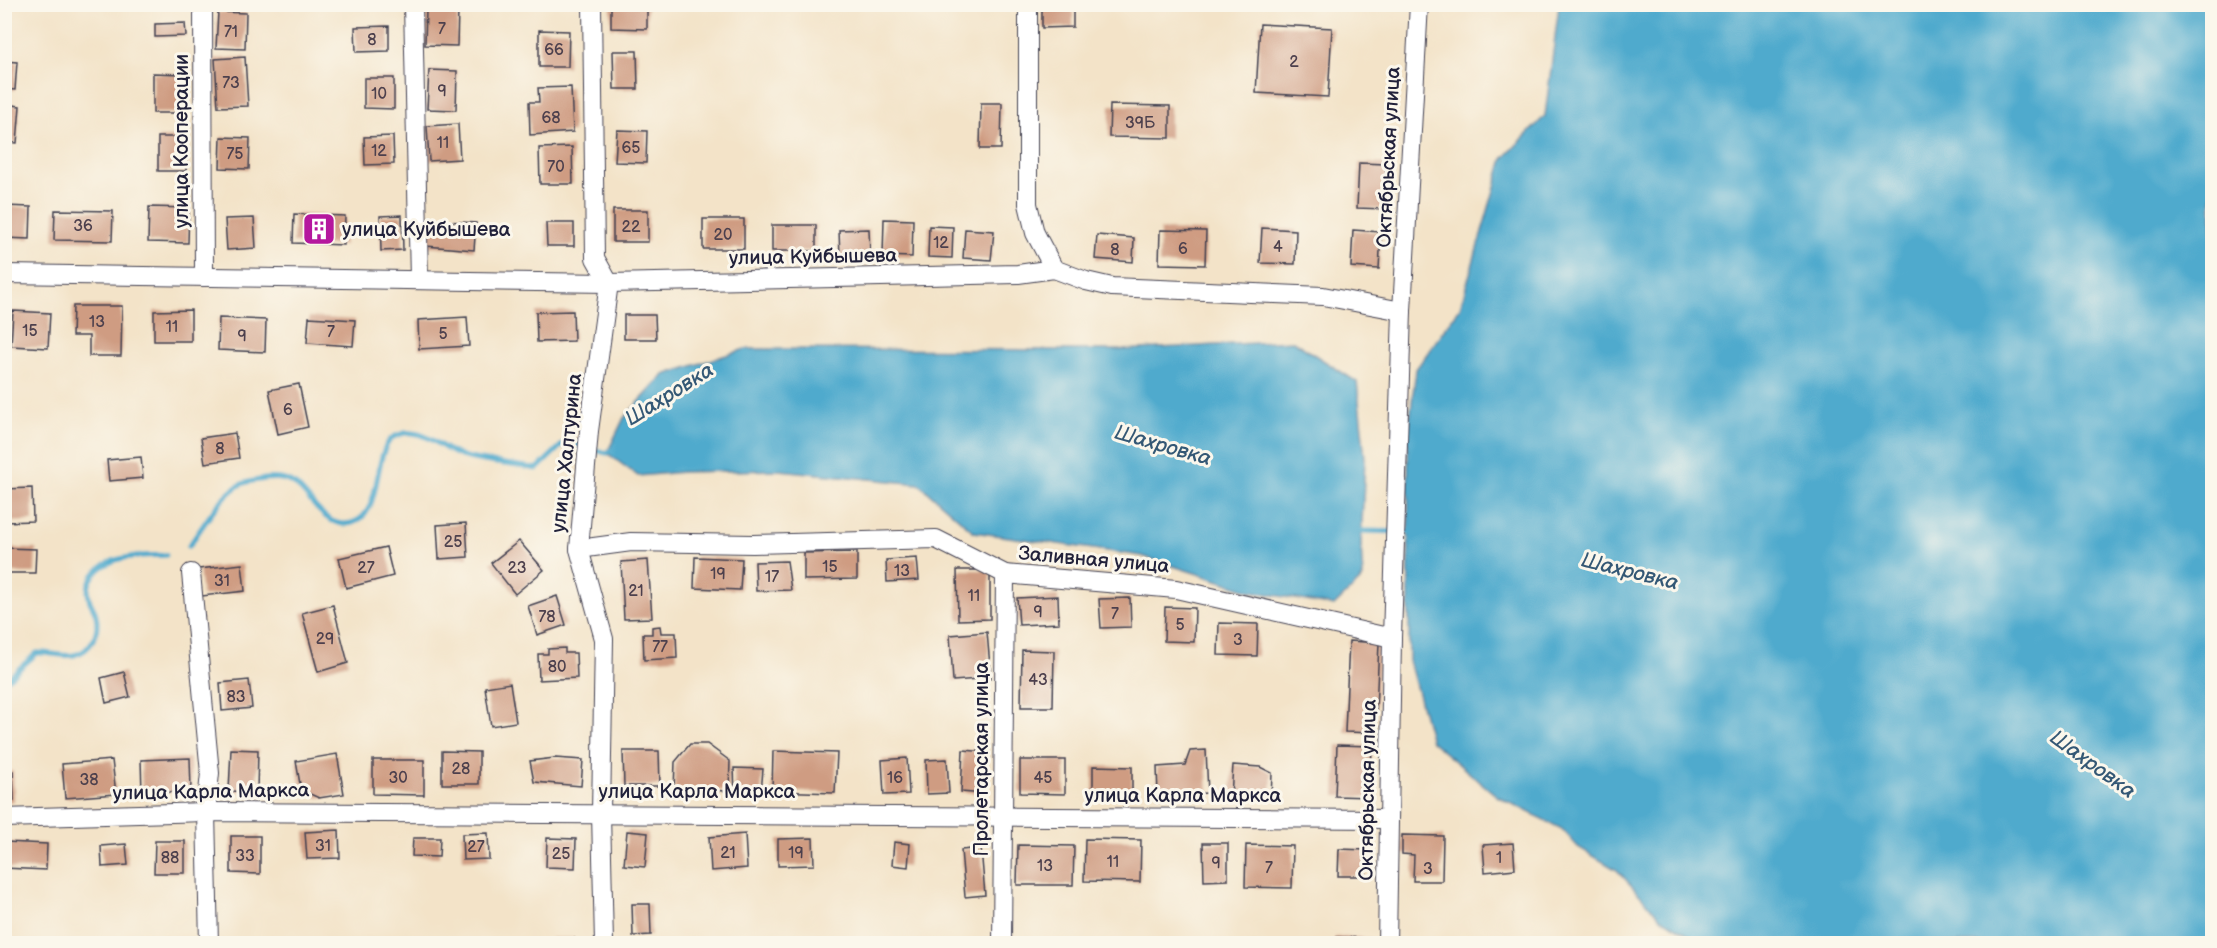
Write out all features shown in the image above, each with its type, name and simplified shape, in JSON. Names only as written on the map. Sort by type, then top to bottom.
[{"type":"street","name":"улица Кооперации","points":[[203,4],[204,277]]},
{"type":"street","points":[[413,4],[419,280]]},
{"type":"street","points":[[592,4],[595,258],[609,283]]},
{"type":"street","points":[[1028,4],[1028,204],[1035,233],[1054,268],[1086,281],[1112,286],[1323,296],[1402,311]]},
{"type":"street","name":"Октябрьская улица","points":[[1387,944],[1394,550],[1402,311],[1419,4]]},
{"type":"street","name":"улица Куйбышева","points":[[4,274],[609,283],[1018,274],[1054,268]]},
{"type":"street","name":"улица Халтурина","points":[[604,944],[601,813],[604,639],[579,549],[589,431],[609,283]]},
{"type":"street","name":"Заливная улица","points":[[579,549],[631,542],[753,544],[936,539],[1005,574],[1176,589],[1392,638]]},
{"type":"street","points":[[191,573],[210,773],[206,812],[209,944]]},
{"type":"street","name":"Пролетарская улица","points":[[1002,944],[1005,574]]},
{"type":"street","name":"улица Карла Маркса","points":[[4,818],[206,812],[1389,819]]},
{"type":"water","points":[[1559,5],[2212,5],[2212,943],[1694,943],[1692,937],[1660,917],[1617,870],[1578,847],[1562,829],[1497,796],[1431,741],[1409,661],[1408,434],[1416,369],[1460,308],[1503,159],[1545,116]]},
{"type":"water","points":[[1293,341],[1357,382],[1365,458],[1361,545],[1363,578],[1334,606],[1251,591],[1142,556],[974,532],[919,484],[779,470],[683,472],[638,476],[607,453],[624,418],[664,375],[745,349],[1120,350]]},
{"type":"building","points":[[611,4],[647,4],[647,29],[611,28]]},
{"type":"building","points":[[1042,4],[1073,4],[1073,27],[1042,28]]},
{"type":"building","points":[[426,9],[458,10],[457,46],[425,45]]},
{"type":"building","points":[[218,12],[246,13],[245,49],[216,48]]},
{"type":"building","points":[[185,23],[186,36],[155,37],[155,24]]},
{"type":"building","points":[[1260,24],[1332,28],[1328,97],[1256,93]]},
{"type":"building","points":[[389,26],[389,51],[356,52],[355,27]]},
{"type":"building","points":[[539,30],[569,31],[568,67],[539,67]]},
{"type":"building","points":[[613,51],[637,51],[638,89],[614,89]]},
{"type":"building","points":[[245,57],[248,106],[218,107],[215,59]]},
{"type":"building","points":[[4,61],[17,62],[15,90],[4,89]]},
{"type":"building","points":[[429,70],[457,71],[456,110],[427,109]]},
{"type":"building","points":[[153,73],[181,74],[181,113],[153,113]]},
{"type":"building","points":[[364,78],[394,78],[394,109],[364,108]]},
{"type":"building","points":[[571,87],[573,132],[530,135],[529,102],[539,102],[538,88]]},
{"type":"building","points":[[981,103],[1002,103],[1001,149],[980,149]]},
{"type":"building","points":[[4,104],[20,106],[17,143],[4,142]]},
{"type":"building","points":[[1110,105],[1170,106],[1170,138],[1109,137]]},
{"type":"building","points":[[458,124],[460,159],[429,161],[427,126]]},
{"type":"building","points":[[617,130],[647,131],[646,163],[615,162]]},
{"type":"building","points":[[393,136],[394,164],[365,165],[364,137]]},
{"type":"building","points":[[158,137],[186,137],[186,171],[158,171]]},
{"type":"building","points":[[221,137],[250,138],[249,169],[220,168]]},
{"type":"building","points":[[572,147],[573,184],[540,184],[539,148]]},
{"type":"building","points":[[1359,163],[1386,164],[1385,209],[1357,208]]},
{"type":"building","points":[[4,206],[31,207],[30,239],[4,238]]},
{"type":"building","points":[[149,207],[189,208],[188,243],[148,242]]},
{"type":"building","points":[[55,210],[113,211],[112,241],[54,240]]},
{"type":"building","points":[[613,210],[648,210],[648,242],[613,242]]},
{"type":"building","name":"улица Куйбышева","points":[[294,214],[345,216],[344,245],[293,243]]},
{"type":"building","points":[[402,215],[403,250],[381,251],[380,216]]},
{"type":"building","points":[[254,218],[256,248],[227,250],[225,219]]},
{"type":"building","points":[[703,219],[744,219],[744,249],[703,249]]},
{"type":"building","points":[[884,219],[913,220],[912,257],[883,256]]},
{"type":"building","points":[[428,220],[476,223],[474,250],[426,246]]},
{"type":"building","points":[[546,223],[574,223],[574,246],[547,246]]},
{"type":"building","points":[[772,225],[816,225],[816,251],[772,251]]},
{"type":"building","points":[[929,226],[953,227],[952,258],[928,257]]},
{"type":"building","points":[[1262,228],[1296,230],[1295,264],[1260,263]]},
{"type":"building","points":[[869,229],[870,256],[840,257],[839,230]]},
{"type":"building","points":[[965,229],[994,231],[991,260],[963,258]]},
{"type":"building","points":[[1160,230],[1206,231],[1205,265],[1159,264]]},
{"type":"building","points":[[1353,230],[1381,232],[1379,269],[1351,267]]},
{"type":"building","points":[[1097,235],[1134,238],[1133,262],[1095,259]]},
{"type":"building","points":[[73,306],[122,306],[121,356],[89,356],[89,336],[72,336]]},
{"type":"building","points":[[191,310],[191,341],[154,341],[154,311]]},
{"type":"building","points":[[13,311],[50,313],[48,348],[11,346]]},
{"type":"building","points":[[573,311],[574,341],[537,342],[536,312]]},
{"type":"building","points":[[624,315],[655,315],[656,339],[624,339]]},
{"type":"building","points":[[309,317],[355,320],[353,346],[307,343]]},
{"type":"building","points":[[467,317],[469,346],[419,349],[418,320]]},
{"type":"building","points":[[219,318],[266,320],[265,352],[218,350]]},
{"type":"building","points":[[299,384],[308,427],[278,434],[269,390]]},
{"type":"building","points":[[235,433],[239,458],[205,463],[201,438]]},
{"type":"building","points":[[141,457],[143,478],[109,481],[107,460]]},
{"type":"building","points":[[32,488],[33,521],[4,522],[4,489]]},
{"type":"building","points":[[466,523],[468,557],[439,559],[437,525]]},
{"type":"building","points":[[519,541],[544,570],[515,594],[491,563]]},
{"type":"building","points":[[386,547],[393,576],[346,588],[339,558]]},
{"type":"building","points":[[4,548],[36,549],[35,573],[4,573]]},
{"type":"building","points":[[857,552],[857,579],[804,580],[804,553]]},
{"type":"building","points":[[695,557],[742,559],[740,590],[694,588]]},
{"type":"building","points":[[917,558],[919,580],[887,582],[886,560]]},
{"type":"building","points":[[648,560],[652,618],[624,619],[621,562]]},
{"type":"building","points":[[787,561],[791,590],[756,591],[755,562]]},
{"type":"building","points":[[242,564],[245,591],[202,596],[199,569]]},
{"type":"building","points":[[957,570],[990,570],[990,619],[958,620]]},
{"type":"building","points":[[557,596],[566,625],[537,635],[528,606]]},
{"type":"building","points":[[1058,596],[1059,623],[1019,625],[1017,598]]},
{"type":"building","points":[[1130,598],[1131,627],[1101,628],[1099,599]]},
{"type":"building","points":[[333,605],[348,663],[318,672],[302,613]]},
{"type":"building","points":[[1165,607],[1195,608],[1194,642],[1164,641]]},
{"type":"building","points":[[1219,623],[1258,624],[1257,656],[1218,655]]},
{"type":"building","points":[[660,626],[661,633],[676,633],[677,658],[644,660],[643,634],[652,634],[652,627]]},
{"type":"building","points":[[987,632],[991,678],[953,681],[950,635]]},
{"type":"building","points":[[1349,641],[1379,643],[1375,733],[1345,732]]},
{"type":"building","points":[[565,648],[565,653],[576,653],[577,678],[539,680],[538,654],[548,654],[548,649]]},
{"type":"building","points":[[1022,650],[1054,651],[1053,707],[1021,707]]},
{"type":"building","points":[[124,672],[130,697],[106,703],[101,678]]},
{"type":"building","points":[[249,680],[252,708],[222,711],[220,683]]},
{"type":"building","points":[[510,683],[516,722],[491,726],[485,687]]},
{"type":"building","points":[[690,744],[707,744],[730,761],[729,791],[674,789],[675,762]]},
{"type":"building","points":[[1337,745],[1372,746],[1370,797],[1335,796]]},
{"type":"building","points":[[231,749],[258,750],[257,792],[229,791]]},
{"type":"building","points":[[963,750],[988,752],[985,794],[961,792]]},
{"type":"building","points":[[1206,750],[1208,793],[1158,795],[1157,767],[1185,765],[1190,751]]},
{"type":"building","points":[[442,751],[479,752],[479,784],[442,784]]},
{"type":"building","points":[[623,751],[659,751],[660,786],[624,786]]},
{"type":"building","points":[[773,751],[837,753],[835,793],[772,791]]},
{"type":"building","points":[[337,754],[344,794],[319,798],[301,790],[296,761]]},
{"type":"building","points":[[190,758],[191,791],[142,793],[141,760]]},
{"type":"building","points":[[555,758],[583,760],[581,786],[534,782],[530,761]]},
{"type":"building","points":[[907,758],[909,794],[884,795],[882,760]]},
{"type":"building","points":[[947,759],[949,793],[927,794],[926,760]]},
{"type":"building","points":[[112,760],[116,794],[65,798],[62,764]]},
{"type":"building","points":[[373,760],[424,760],[424,795],[373,794]]},
{"type":"building","points":[[1020,760],[1065,760],[1065,794],[1020,793]]},
{"type":"building","points":[[1233,765],[1260,767],[1272,773],[1271,799],[1231,796]]},
{"type":"building","points":[[1093,766],[1132,767],[1132,796],[1093,795]]},
{"type":"building","points":[[734,768],[763,769],[761,793],[735,794]]},
{"type":"building","points":[[13,771],[14,801],[4,802],[4,772]]},
{"type":"building","points":[[339,830],[340,858],[307,859],[305,832]]},
{"type":"building","points":[[627,831],[648,833],[645,867],[624,865]]},
{"type":"building","points":[[488,833],[489,859],[463,860],[462,834]]},
{"type":"building","points":[[745,834],[747,868],[711,871],[709,837]]},
{"type":"building","points":[[1402,835],[1443,836],[1442,881],[1413,881],[1414,855],[1402,854]]},
{"type":"building","points":[[231,836],[260,836],[260,874],[231,873]]},
{"type":"building","points":[[413,838],[440,838],[439,857],[412,856]]},
{"type":"building","points":[[547,838],[576,839],[575,868],[546,867]]},
{"type":"building","points":[[813,838],[814,865],[778,866],[778,839]]},
{"type":"building","points":[[1085,839],[1141,840],[1140,882],[1084,881]]},
{"type":"building","points":[[155,841],[185,841],[185,873],[154,873]]},
{"type":"building","points":[[5,842],[47,844],[46,870],[4,868]]},
{"type":"building","points":[[894,842],[910,844],[908,867],[892,865]]},
{"type":"building","points":[[1203,843],[1228,843],[1228,880],[1204,881]]},
{"type":"building","points":[[1513,843],[1515,869],[1485,872],[1483,845]]},
{"type":"building","points":[[126,844],[128,865],[102,867],[101,846]]},
{"type":"building","points":[[1018,845],[1074,846],[1073,885],[1017,885]]},
{"type":"building","points":[[1246,845],[1293,846],[1292,888],[1245,887]]},
{"type":"building","points":[[981,848],[985,895],[965,897],[961,850]]},
{"type":"building","points":[[1339,849],[1366,850],[1365,876],[1338,876]]},
{"type":"building","points":[[632,904],[650,904],[651,935],[633,936]]},
{"type":"building","points":[[1335,937],[1370,938],[1369,944],[1335,944]]},
{"type":"building","points":[[551,938],[574,938],[574,944],[551,944]]},
{"type":"building","points":[[165,939],[192,940],[192,944],[165,944]]},
{"type":"building","points":[[227,941],[269,941],[269,944],[227,944]]},
{"type":"waterway","name":"Шахровка","points":[[189,546],[224,498],[238,486],[251,481],[286,480],[300,489],[319,511],[334,522],[352,523],[362,518],[373,498],[385,448],[391,439],[404,433],[425,436],[461,456],[537,469],[565,442],[607,453],[611,450]]},
{"type":"waterway","name":"Шахровка","points":[[1356,529],[1412,532]]},
{"type":"waterway","name":"Шахровка","points":[[4,682],[37,653],[74,655],[90,645],[96,634],[97,621],[88,591],[91,579],[99,569],[122,558],[166,555]]},
{"type":"place","name":"улица Куйбышева","points":[[319,229]]}]
